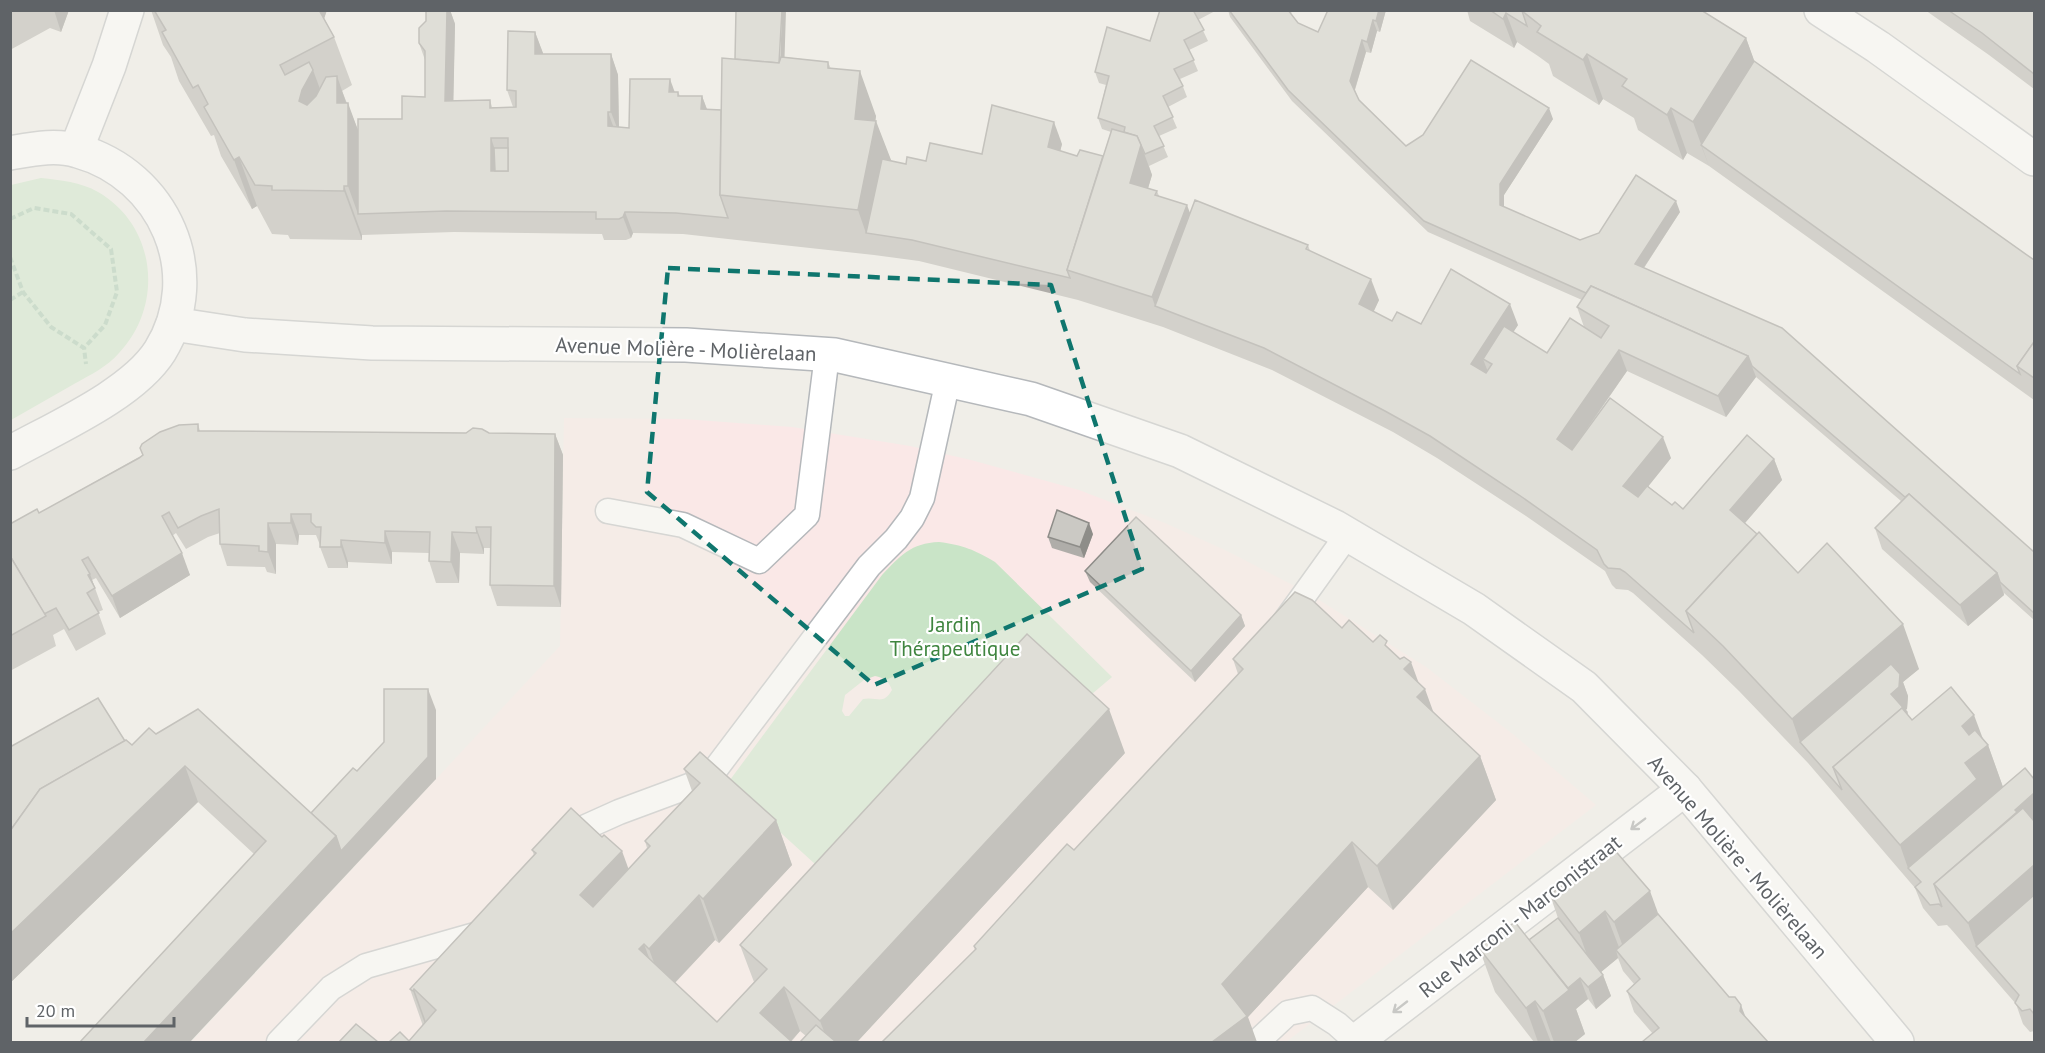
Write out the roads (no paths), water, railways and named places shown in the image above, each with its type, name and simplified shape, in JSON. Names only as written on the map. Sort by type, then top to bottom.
[{"type":"street","points":[[76,150],[109,66],[127,10]]},
{"type":"street","points":[[1821,10],[1878,47],[2034,159]]},
{"type":"street","points":[[10,153],[43,147],[76,150],[101,159],[131,177],[166,221],[178,255],[181,286],[173,324],[159,352],[137,378],[107,399],[10,453]]},
{"type":"street","name":"Avenue Molière - Molièrelaan","points":[[173,324],[245,335],[372,343],[686,345],[827,355],[1031,399],[1180,451],[1348,534],[1474,609],[1584,687],[1685,789],[1897,1042]]},
{"type":"street","name":"Rue Marconi - Marconistraat","points":[[1355,1042],[1685,789]]},
{"type":"lane","points":[[608,510],[683,525],[759,561],[807,515],[827,355]]},
{"type":"lane","points":[[547,865],[579,830],[708,778],[869,566],[896,539],[912,518],[922,498],[948,380]]},
{"type":"lane","points":[[1271,640],[1348,534]]},
{"type":"lane","points":[[279,1042],[331,988],[366,966],[482,933],[498,916]]},
{"type":"lane","points":[[1257,1042],[1288,1013],[1312,1008],[1337,1024],[1355,1042]]},
{"type":"park label","name":"Jardin Thérapeutique","points":[[955,636]]}]
